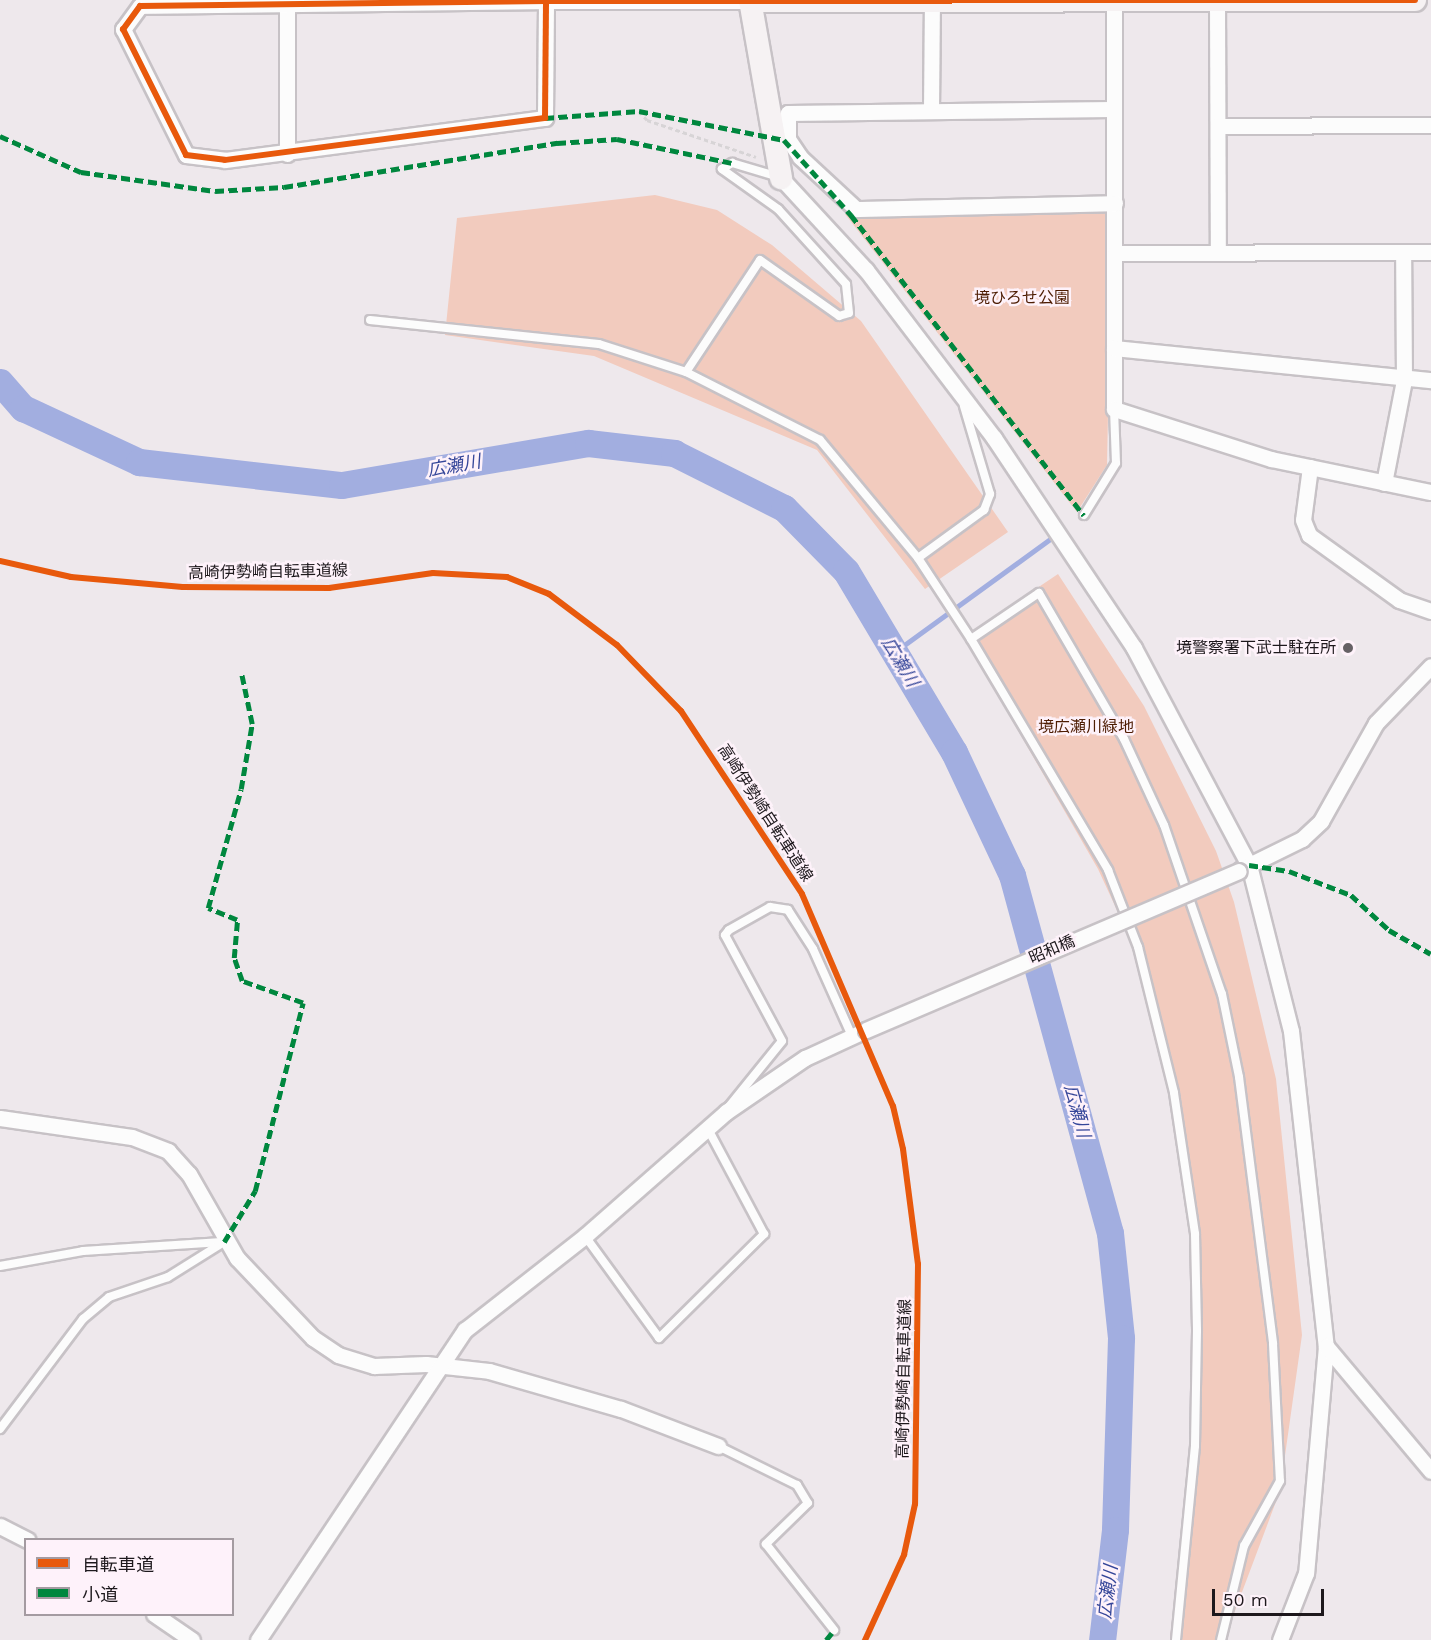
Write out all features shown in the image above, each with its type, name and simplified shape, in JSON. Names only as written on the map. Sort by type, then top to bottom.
[{"type":"street","points":[[546,1],[545,118],[287,154],[225,160],[186,155],[123,29],[140,6],[287,2],[390,1],[546,1],[750,1],[855,1],[932,3],[1415,0]]},
{"type":"street","points":[[750,1],[780,172],[866,270],[961,392],[1134,648],[1244,868],[1291,1031],[1326,1346],[1306,1573],[1280,1640]]},
{"type":"street","points":[[1114,1],[1112,109],[1115,203],[1114,409],[1310,467],[1431,492]]},
{"type":"street","points":[[287,2],[287,154]]},
{"type":"street","points":[[1217,2],[1218,252]]},
{"type":"street","points":[[931,111],[932,3]]},
{"type":"street","points":[[1112,109],[788,113],[788,139],[800,157],[856,209],[1115,203]]},
{"type":"street","points":[[1218,126],[1431,125]]},
{"type":"street","points":[[1384,483],[1404,380],[1403,252]]},
{"type":"street","points":[[1115,253],[1431,252]]},
{"type":"street","points":[[1114,348],[1404,380],[1431,380]]},
{"type":"street","points":[[1310,467],[1303,520],[1309,535],[1399,600],[1431,611]]},
{"type":"street","name":"昭和橋","points":[[258,1640],[465,1330],[585,1236],[726,1112],[805,1058],[1244,868],[1302,839],[1321,821],[1376,723],[1431,666]]},
{"type":"street","points":[[0,1118],[155,1143],[180,1162],[224,1242],[313,1338],[338,1356],[374,1366],[442,1365],[558,1389],[718,1446]]},
{"type":"street","points":[[1326,1346],[1431,1471]]},
{"type":"street","points":[[0,1526],[26,1538]]},
{"type":"street","points":[[157,1616],[192,1640]]},
{"type":"lane","points":[[686,372],[760,260],[840,316],[849,313],[846,284],[778,209],[722,169],[732,163],[780,172]]},
{"type":"lane","points":[[370,320],[599,344],[686,372],[820,440],[918,558],[971,639],[1108,870],[1138,947],[1174,1093],[1195,1234],[1197,1331],[1195,1446],[1176,1640]]},
{"type":"lane","points":[[918,558],[984,510],[990,494],[961,392]]},
{"type":"lane","points":[[1084,515],[1116,463],[1114,409]]},
{"type":"lane","points":[[971,639],[1039,593],[1124,740],[1164,825],[1222,994],[1239,1077],[1273,1344],[1280,1481],[1244,1546],[1221,1640]]},
{"type":"lane","points":[[726,1112],[729,1100],[782,1041],[725,934],[729,930],[770,907],[788,910],[813,949],[859,1033]]},
{"type":"lane","points":[[585,1236],[659,1338],[764,1234],[708,1129]]},
{"type":"lane","points":[[0,1266],[83,1251],[224,1242]]},
{"type":"lane","points":[[0,1429],[83,1319],[109,1297],[168,1277],[224,1242]]},
{"type":"lane","points":[[718,1446],[797,1485],[808,1503],[766,1544],[834,1630]]},
{"type":"path","points":[[639,111],[647,120],[780,172]]},
{"type":"green space","points":[[655,195],[717,210],[772,245],[861,321],[1008,532],[925,589],[817,450],[594,356],[445,335],[457,218]]},
{"type":"green space","name":"境ひろせ公園","points":[[1112,207],[1107,465],[1077,512],[845,214]]},
{"type":"green space","name":"境広瀬川緑地","points":[[1058,574],[1144,706],[1216,851],[1234,902],[1276,1079],[1302,1335],[1280,1491],[1224,1640],[1170,1640],[1191,1446],[1191,1235],[1170,1089],[1134,947],[1098,869],[964,637]]},
{"type":"waterway","name":"広瀬川","points":[[0,382],[23,408],[139,462],[342,485],[588,443],[674,453],[784,508],[846,571],[954,752],[1012,875],[1110,1233],[1121,1338],[1115,1530],[1102,1640]]},
{"type":"waterway","points":[[896,651],[1050,539]]},
{"type":"marked path","points":[[545,118],[639,111],[784,140],[851,215],[1084,515]]},
{"type":"marked path","points":[[0,136],[81,172],[215,191],[284,187],[557,143],[617,139],[732,163]]},
{"type":"marked path","points":[[224,1242],[255,1191],[303,1003],[242,981],[234,958],[237,920],[208,908],[241,789],[252,724],[241,672]]},
{"type":"marked path","points":[[1249,865],[1289,871],[1351,895],[1389,930],[1431,954]]},
{"type":"marked path","points":[[826,1640],[834,1630]]},
{"type":"cycle path","points":[[546,1],[140,6],[123,29],[186,155],[225,160],[545,118],[546,1],[1415,0]]},
{"type":"cycle path","name":"高崎伊勢崎自転車道線","points":[[0,561],[71,577],[183,587],[329,588],[433,573],[507,577],[549,594],[617,645],[681,711],[802,894],[893,1106],[903,1149],[918,1264],[915,1504],[904,1555],[865,1640]]},
{"type":"place","name":"境警察署下武士駐在所","points":[[1348,648]]}]
